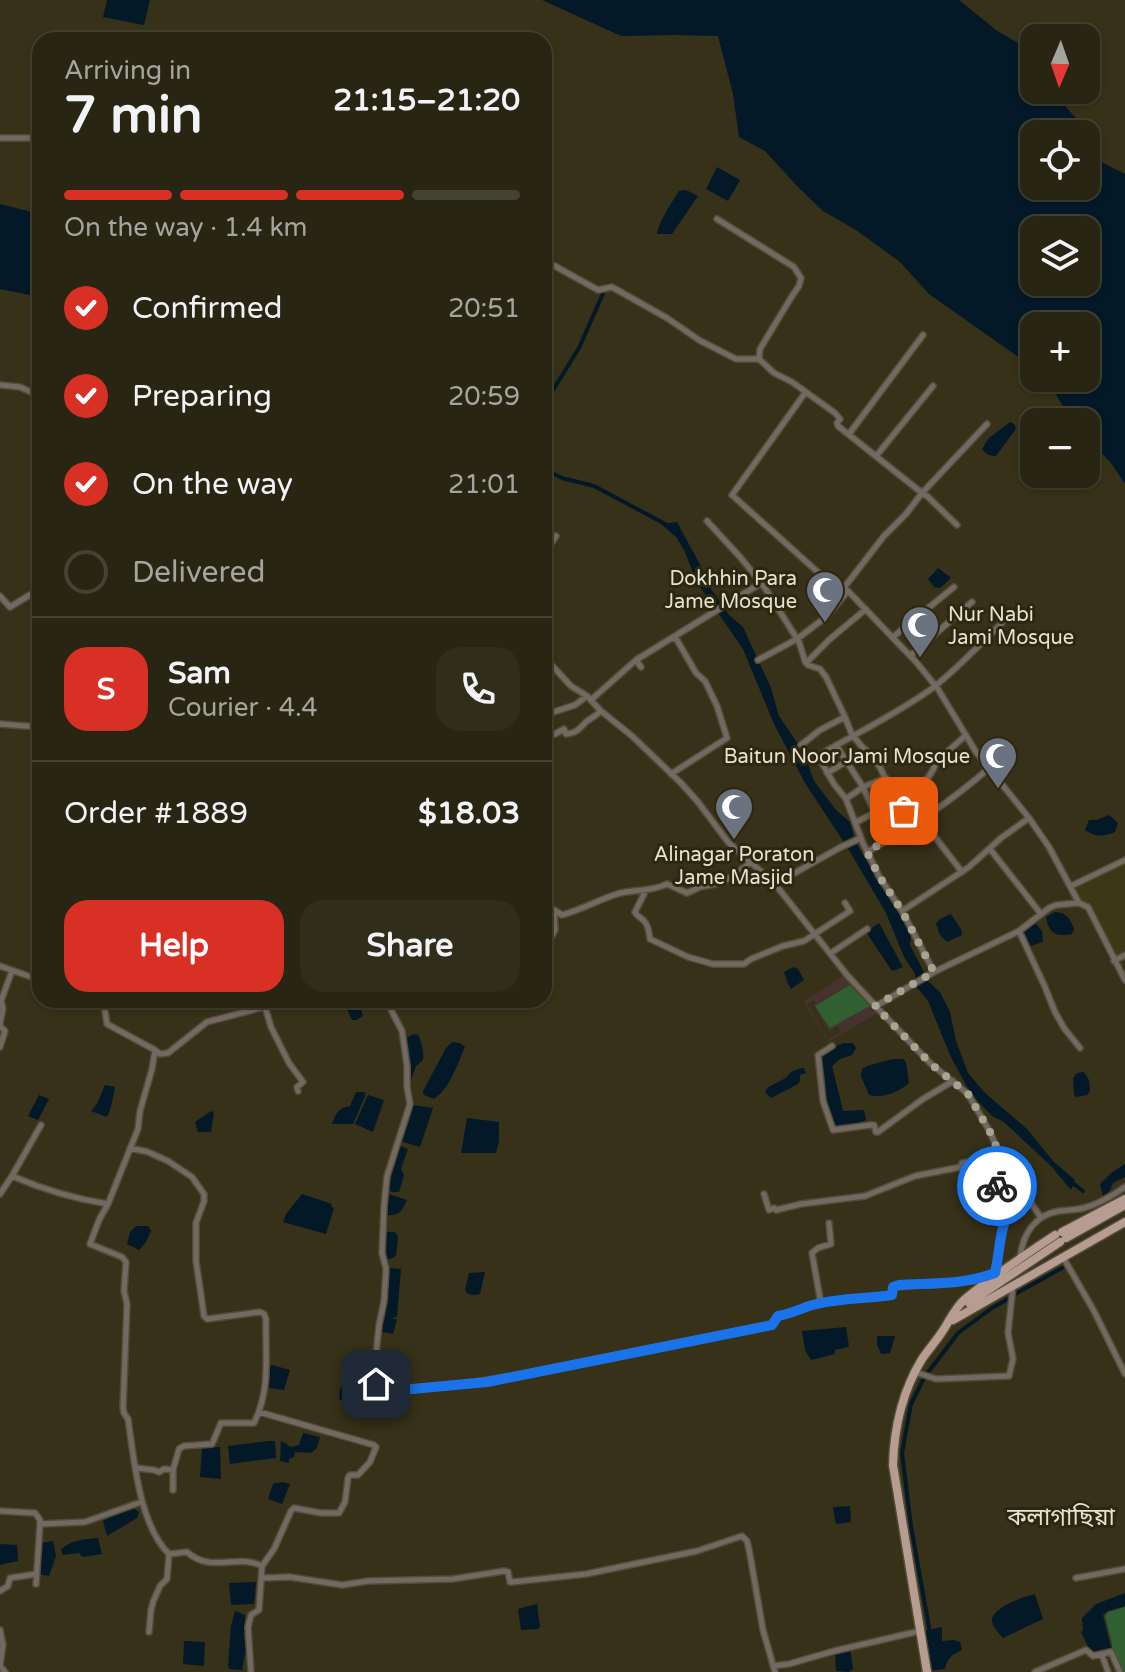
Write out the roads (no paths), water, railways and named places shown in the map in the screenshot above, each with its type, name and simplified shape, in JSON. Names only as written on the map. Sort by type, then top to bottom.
[{"type":"main road","points":[[944,1330],[969,1303],[1061,1237],[1125,1199]]},
{"type":"main road","points":[[927,1672],[893,1465],[894,1439],[901,1407],[915,1372],[965,1299],[1020,1258],[1125,1205]]},
{"type":"main road","points":[[953,1320],[1125,1222]]},
{"type":"street","points":[[0,138],[32,138]]},
{"type":"street","points":[[717,219],[794,267],[801,278],[760,349],[759,359]]},
{"type":"street","points":[[552,264],[598,290],[612,287],[736,359],[759,359],[774,373],[835,413],[840,419],[838,426],[927,496],[957,525]]},
{"type":"street","points":[[849,434],[923,335]]},
{"type":"street","points":[[0,385],[20,387],[32,392]]},
{"type":"street","points":[[877,455],[933,386]]},
{"type":"street","points":[[805,393],[732,495],[803,559],[845,590],[910,656],[935,686],[988,769],[1049,847],[1079,903]]},
{"type":"street","points":[[758,660],[797,639],[826,617],[888,531],[987,424]]},
{"type":"street","points":[[707,521],[761,583],[797,639],[806,663],[820,669],[826,677],[852,735],[880,767],[912,825]]},
{"type":"street","points":[[552,542],[556,536]]},
{"type":"street","points":[[552,712],[589,698],[636,660],[761,583]]},
{"type":"street","points":[[893,637],[954,587]]},
{"type":"street","points":[[0,596],[10,607],[32,594]]},
{"type":"street","points":[[910,656],[972,602]]},
{"type":"street","points":[[806,663],[866,609]]},
{"type":"street","points":[[811,760],[935,686],[1002,623]]},
{"type":"street","points":[[671,774],[727,738],[705,681],[696,673],[672,636]]},
{"type":"street","points":[[636,660],[641,667]]},
{"type":"street","points":[[552,666],[671,774],[698,802],[728,842],[775,884],[875,1006],[931,1064],[968,1094],[999,1153],[1041,1218]]},
{"type":"street","points":[[552,736],[564,729],[566,734],[580,730],[601,711]]},
{"type":"street","points":[[801,745],[820,730],[845,717]]},
{"type":"street","points":[[0,724],[32,726]]},
{"type":"street","points":[[855,823],[899,800],[922,783],[935,768],[936,762],[966,735]]},
{"type":"street","points":[[836,745],[863,787],[887,840]]},
{"type":"street","points":[[827,773],[866,750]]},
{"type":"street","points":[[818,756],[846,799],[860,839],[934,972]]},
{"type":"street","points":[[867,852],[922,820],[988,769]]},
{"type":"street","points":[[846,799],[863,787],[886,778]]},
{"type":"street","points":[[902,911],[962,872],[1029,818]]},
{"type":"street","points":[[922,820],[962,872]]},
{"type":"street","points":[[775,884],[860,839]]},
{"type":"street","points":[[990,849],[1041,914]]},
{"type":"street","points":[[1071,886],[1125,860]]},
{"type":"street","points":[[553,909],[562,915],[582,910],[617,894],[669,884],[687,893],[720,883],[750,863]]},
{"type":"street","points":[[642,890],[635,912],[644,920],[650,939],[688,957],[713,964],[744,964],[783,946],[804,941],[850,911],[845,903]]},
{"type":"street","points":[[875,1006],[934,972],[1019,931],[1056,905],[1079,903],[1088,907],[1125,980]]},
{"type":"street","points":[[552,936],[555,930],[553,909]]},
{"type":"street","points":[[831,953],[867,929]]},
{"type":"street","points":[[1019,931],[1055,1012],[1080,1048]]},
{"type":"street","points":[[1114,961],[1125,955]]},
{"type":"street","points":[[0,966],[32,977]]},
{"type":"street","points":[[0,1047],[5,1031],[0,1025],[4,1012],[1,1001],[12,971]]},
{"type":"street","points":[[105,1008],[107,1024],[160,1054],[168,1053],[207,1022],[260,1008]]},
{"type":"street","points":[[264,1008],[289,1063],[303,1082],[297,1087],[298,1091]]},
{"type":"street","points":[[390,1008],[402,1031],[410,1104],[387,1176],[384,1206],[382,1253],[386,1269],[373,1383],[388,1385],[391,1391],[487,1382],[772,1325],[778,1316],[821,1304],[892,1295],[893,1287],[899,1285],[977,1280],[995,1273],[1004,1224],[997,1217],[999,1194],[986,1159]]},
{"type":"street","points":[[832,1046],[818,1055],[823,1101],[833,1130],[873,1125],[878,1132],[953,1081]]},
{"type":"street","points":[[155,1050],[138,1129],[90,1244],[122,1257],[126,1262],[123,1408],[128,1419],[141,1502],[161,1547],[169,1554],[187,1552],[210,1563],[242,1560],[262,1566]]},
{"type":"street","points":[[0,1194],[41,1125]]},
{"type":"street","points":[[130,1148],[168,1161],[192,1177],[204,1194],[196,1223],[196,1261],[205,1318],[260,1312],[266,1319],[266,1386],[254,1423],[221,1423],[212,1444],[179,1449],[173,1470],[173,1490]]},
{"type":"street","points":[[764,1194],[769,1210],[850,1199],[915,1176],[953,1170],[961,1167],[962,1163],[986,1159],[999,1153]]},
{"type":"street","points":[[12,1176],[44,1189],[108,1204]]},
{"type":"street","points":[[1020,1258],[1026,1233],[1041,1218],[1055,1211],[1094,1205],[1125,1187]]},
{"type":"street","points":[[821,1304],[812,1253],[831,1244],[829,1223]]},
{"type":"street","points":[[1063,1257],[1125,1374]]},
{"type":"street","points":[[915,1372],[936,1379],[1009,1376],[1013,1359],[1008,1333],[1013,1286]]},
{"type":"street","points":[[251,1672],[248,1627],[251,1615],[259,1610],[262,1566],[274,1549],[291,1511],[294,1508],[339,1513],[345,1502],[348,1478],[358,1475],[370,1462],[376,1447],[259,1412]]},
{"type":"street","points":[[136,1468],[159,1472],[173,1470]]},
{"type":"street","points":[[40,1524],[85,1522],[141,1502]]},
{"type":"street","points":[[0,1511],[35,1513],[39,1517],[36,1584]]},
{"type":"street","points":[[262,1578],[290,1577],[342,1585],[368,1581],[453,1579],[504,1571],[508,1572],[512,1582],[586,1574],[697,1551],[742,1536],[749,1549],[763,1630],[774,1669],[834,1651],[921,1631]]},
{"type":"street","points":[[149,1632],[151,1610],[160,1586],[167,1579],[169,1554]]},
{"type":"street","points":[[1076,1578],[1125,1569]]},
{"type":"street","points":[[0,1591],[7,1589],[10,1578],[36,1574]]},
{"type":"street","points":[[0,1630],[3,1645],[0,1666],[5,1672]]},
{"type":"street","points":[[1035,1672],[1086,1650],[1091,1655],[1111,1652],[1120,1672]]},
{"type":"street","points":[[1102,1655],[1108,1672]]},
{"type":"water","points":[[107,0],[150,0],[144,25],[103,17]]},
{"type":"water","points":[[542,0],[959,0],[996,30],[1020,44],[1020,104],[1063,104],[1077,120],[1020,120],[1020,200],[1100,200],[1100,161],[1125,174],[1125,484],[1100,452],[1100,408],[1064,408],[1055,392],[1100,392],[1100,312],[1020,312],[1020,358],[929,294],[900,262],[823,211],[765,151],[739,137],[733,94],[718,36],[621,36]]},
{"type":"water","points":[[717,167],[740,180],[728,201],[706,189]]},
{"type":"water","points":[[686,190],[698,196],[672,234],[657,234],[679,191]]},
{"type":"water","points":[[0,204],[32,212],[32,295],[0,289]]},
{"type":"water","points":[[1010,422],[1016,429],[996,456],[986,453],[982,449],[988,439]]},
{"type":"water","points":[[677,522],[707,583],[729,615],[743,627],[771,688],[779,716],[804,753],[814,781],[836,810],[850,822],[855,840],[911,934],[910,945],[929,982],[940,992],[950,1012],[956,1041],[968,1073],[1075,1180],[1071,1190],[1051,1166],[1004,1122],[992,1116],[967,1087],[928,1001],[915,985],[915,974],[904,957],[886,913],[805,783],[774,724],[743,649],[696,581],[677,538],[661,524]]},
{"type":"water","points":[[938,568],[950,577],[940,588],[934,587],[928,579]]},
{"type":"water","points":[[1109,815],[1118,823],[1115,832],[1100,836],[1085,830],[1089,820]]},
{"type":"water","points":[[1055,912],[1069,919],[1074,929],[1072,934],[1062,935],[1051,931],[1046,917]]},
{"type":"water","points":[[951,914],[962,935],[947,942],[936,924]]},
{"type":"water","points":[[879,923],[903,967],[892,971],[866,932]]},
{"type":"water","points":[[1036,924],[1042,931],[1043,942],[1030,946],[1023,931],[1029,925]]},
{"type":"water","points":[[793,967],[798,969],[804,980],[791,989],[784,972]]},
{"type":"water","points":[[347,1008],[360,1008],[363,1016],[352,1020]]},
{"type":"water","points":[[414,1034],[421,1041],[423,1060],[416,1066],[411,1080],[407,1081],[404,1039]]},
{"type":"water","points":[[452,1042],[465,1047],[452,1076],[434,1099],[424,1095],[423,1091]]},
{"type":"water","points":[[843,1043],[853,1043],[856,1048],[852,1055],[832,1066],[843,1111],[864,1110],[866,1120],[835,1127],[825,1101],[819,1055]]},
{"type":"water","points":[[893,1059],[906,1062],[909,1083],[890,1094],[869,1095],[861,1076],[862,1069]]},
{"type":"water","points":[[801,1068],[806,1073],[800,1075],[798,1084],[771,1098],[765,1092],[768,1087]]},
{"type":"water","points":[[1084,1072],[1090,1091],[1087,1095],[1076,1097],[1073,1078],[1077,1073]]},
{"type":"water","points":[[105,1085],[115,1087],[107,1117],[91,1111]]},
{"type":"water","points":[[356,1092],[366,1094],[353,1124],[332,1124],[338,1112],[350,1106]]},
{"type":"water","points":[[39,1095],[49,1099],[38,1120],[28,1116]]},
{"type":"water","points":[[368,1095],[384,1100],[373,1132],[355,1124]]},
{"type":"water","points":[[413,1105],[433,1108],[420,1147],[400,1141]]},
{"type":"water","points":[[211,1111],[214,1113],[211,1132],[198,1132],[195,1122]]},
{"type":"water","points":[[467,1118],[499,1122],[496,1153],[461,1153]]},
{"type":"water","points":[[399,1145],[408,1149],[401,1169],[404,1175],[399,1192],[392,1192],[387,1189]]},
{"type":"water","points":[[1125,1164],[1125,1177],[1113,1183],[1103,1196],[1100,1184]]},
{"type":"water","points":[[302,1194],[332,1204],[334,1208],[326,1234],[283,1222]]},
{"type":"water","points":[[389,1194],[407,1200],[394,1215],[385,1215],[384,1207]]},
{"type":"water","points":[[136,1226],[148,1226],[151,1231],[139,1250],[127,1244],[130,1232]]},
{"type":"water","points":[[385,1232],[395,1232],[398,1236],[396,1256],[388,1260],[385,1254]]},
{"type":"water","points":[[389,1268],[401,1269],[397,1316],[392,1319],[397,1319],[393,1334],[382,1332]]},
{"type":"water","points":[[485,1272],[480,1294],[468,1294],[465,1290],[469,1273]]},
{"type":"water","points":[[846,1327],[849,1347],[811,1360],[805,1350],[802,1331]]},
{"type":"water","points":[[877,1336],[895,1336],[890,1353],[881,1354]]},
{"type":"water","points":[[272,1365],[290,1370],[284,1390],[269,1388],[268,1368]]},
{"type":"water","points":[[347,1374],[364,1379],[361,1394],[353,1405],[339,1399]]},
{"type":"water","points":[[303,1433],[320,1437],[317,1448],[311,1453],[295,1452],[289,1463],[280,1461],[281,1441],[290,1447],[299,1445]]},
{"type":"water","points":[[275,1441],[276,1458],[230,1464],[228,1446]]},
{"type":"water","points":[[220,1447],[221,1479],[200,1477],[202,1448]]},
{"type":"water","points":[[273,1484],[290,1484],[282,1504],[268,1499]]},
{"type":"water","points":[[130,1506],[139,1512],[137,1518],[107,1536],[103,1521]]},
{"type":"water","points":[[850,1506],[851,1522],[836,1524],[833,1508]]},
{"type":"water","points":[[98,1538],[102,1554],[83,1557],[79,1553],[63,1555],[61,1550],[68,1544]]},
{"type":"water","points":[[53,1541],[56,1556],[49,1576],[38,1574],[41,1543]]},
{"type":"water","points":[[0,1544],[17,1545],[18,1561],[0,1565]]},
{"type":"water","points":[[256,1582],[254,1604],[231,1605],[229,1583]]},
{"type":"water","points":[[1125,1593],[1125,1606],[1103,1615],[1111,1648],[1093,1652],[1081,1632],[1082,1618],[1096,1604]]},
{"type":"water","points":[[1035,1594],[1043,1619],[1003,1638],[993,1626],[993,1616],[1009,1604]]},
{"type":"water","points":[[537,1604],[540,1627],[521,1630],[518,1609]]},
{"type":"water","points":[[235,1611],[245,1615],[246,1649],[242,1670],[229,1669],[228,1666]]},
{"type":"water","points":[[942,1627],[942,1641],[960,1642],[962,1650],[950,1657],[945,1669],[929,1671],[922,1631]]},
{"type":"water","points":[[184,1641],[205,1642],[204,1666],[183,1664]]},
{"type":"water","points":[[850,1649],[853,1669],[849,1672],[836,1671],[835,1653]]},
{"type":"waterway","points":[[552,392],[579,348],[605,289]]},
{"type":"waterway","points":[[552,473],[594,486],[669,526]]},
{"type":"waterway","points":[[1070,1181],[1083,1191]]},
{"type":"waterway","points":[[1015,1294],[1062,1268]]},
{"type":"waterway","points":[[926,1375],[958,1333],[1008,1299]]},
{"type":"waterway","points":[[924,1378],[911,1404],[902,1453],[930,1633]]},
{"type":"place","name":"Dokhhin Para Jame Mosque","points":[[825,624]]},
{"type":"place","name":"Nur Nabi Jami Mosque","points":[[920,659]]},
{"type":"place","name":"Baitun Noor Jami Mosque","points":[[998,790]]},
{"type":"place","name":"Alinagar Poraton Jame Masjid","points":[[734,841]]},
{"type":"district","name":"কলাগাছিয়া","points":[[1061,1517]]}]
